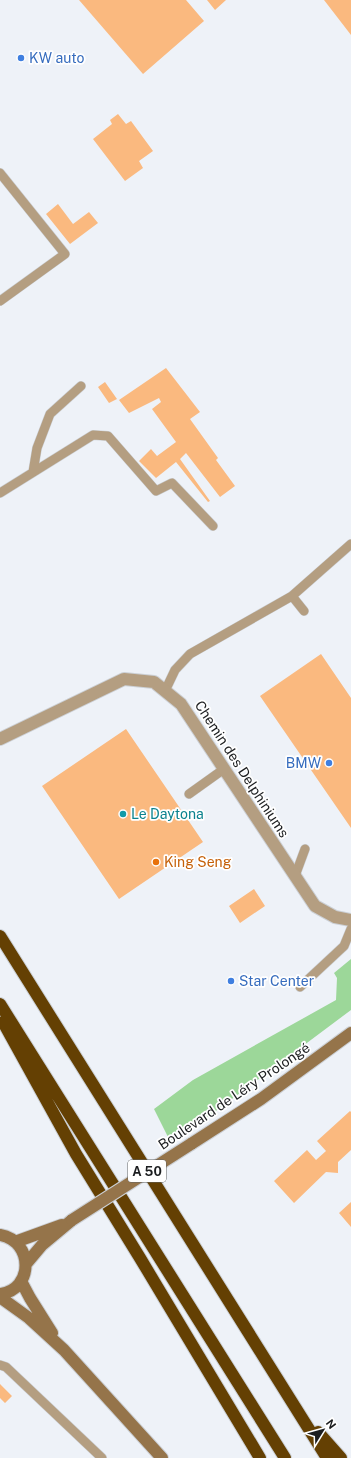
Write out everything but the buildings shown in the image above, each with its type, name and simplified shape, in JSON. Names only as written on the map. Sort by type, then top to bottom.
[{"type":"highway","name":"A 50","points":[[0,936],[327,1458]]},
{"type":"highway","name":"A 50","points":[[0,1004],[285,1458]]},
{"type":"highway","points":[[0,1018],[76,1154],[260,1458]]},
{"type":"highway","points":[[294,1405],[341,1458]]},
{"type":"street","name":"Chemin des Delphiniums","points":[[0,739],[124,679],[154,682],[181,704],[315,906],[335,917],[351,920]]},
{"type":"street","name":"Boulevard de Léry Prolongé","points":[[26,1264],[42,1245],[72,1220],[262,1099],[351,1034]]},
{"type":"street","name":"Boulevard de Léry Prolongé","points":[[15,1242],[72,1220]]},
{"type":"street","points":[[0,1235],[9,1238],[21,1248],[26,1264],[25,1273],[21,1281],[10,1291],[0,1294]]},
{"type":"street","points":[[21,1281],[30,1298],[64,1350]]},
{"type":"street","points":[[0,1298],[29,1318],[64,1350],[162,1458]]},
{"type":"lane","points":[[0,173],[65,254],[0,301]]},
{"type":"lane","points":[[33,472],[37,448],[50,414],[81,386]]},
{"type":"lane","points":[[0,493],[93,435],[108,436],[156,491],[172,483],[213,526]]},
{"type":"lane","points":[[165,691],[175,670],[190,654],[292,596],[351,544]]},
{"type":"lane","points":[[292,596],[304,610]]},
{"type":"lane","points":[[189,794],[224,769]]},
{"type":"lane","points":[[295,876],[305,849]]},
{"type":"lane","points":[[300,986],[344,946],[351,929]]},
{"type":"lane","points":[[0,1365],[6,1367],[102,1458]]},
{"type":"green space","points":[[351,959],[351,1010],[197,1125],[170,1141],[154,1109],[193,1080],[336,1000],[337,978],[334,973]]},
{"type":"place","name":"KW auto","points":[[21,58]]},
{"type":"place","name":"BMW","points":[[329,763]]},
{"type":"place","name":"Le Daytona","points":[[123,814]]},
{"type":"place","name":"King Seng","points":[[156,862]]},
{"type":"place","name":"Star Center","points":[[231,981]]}]
